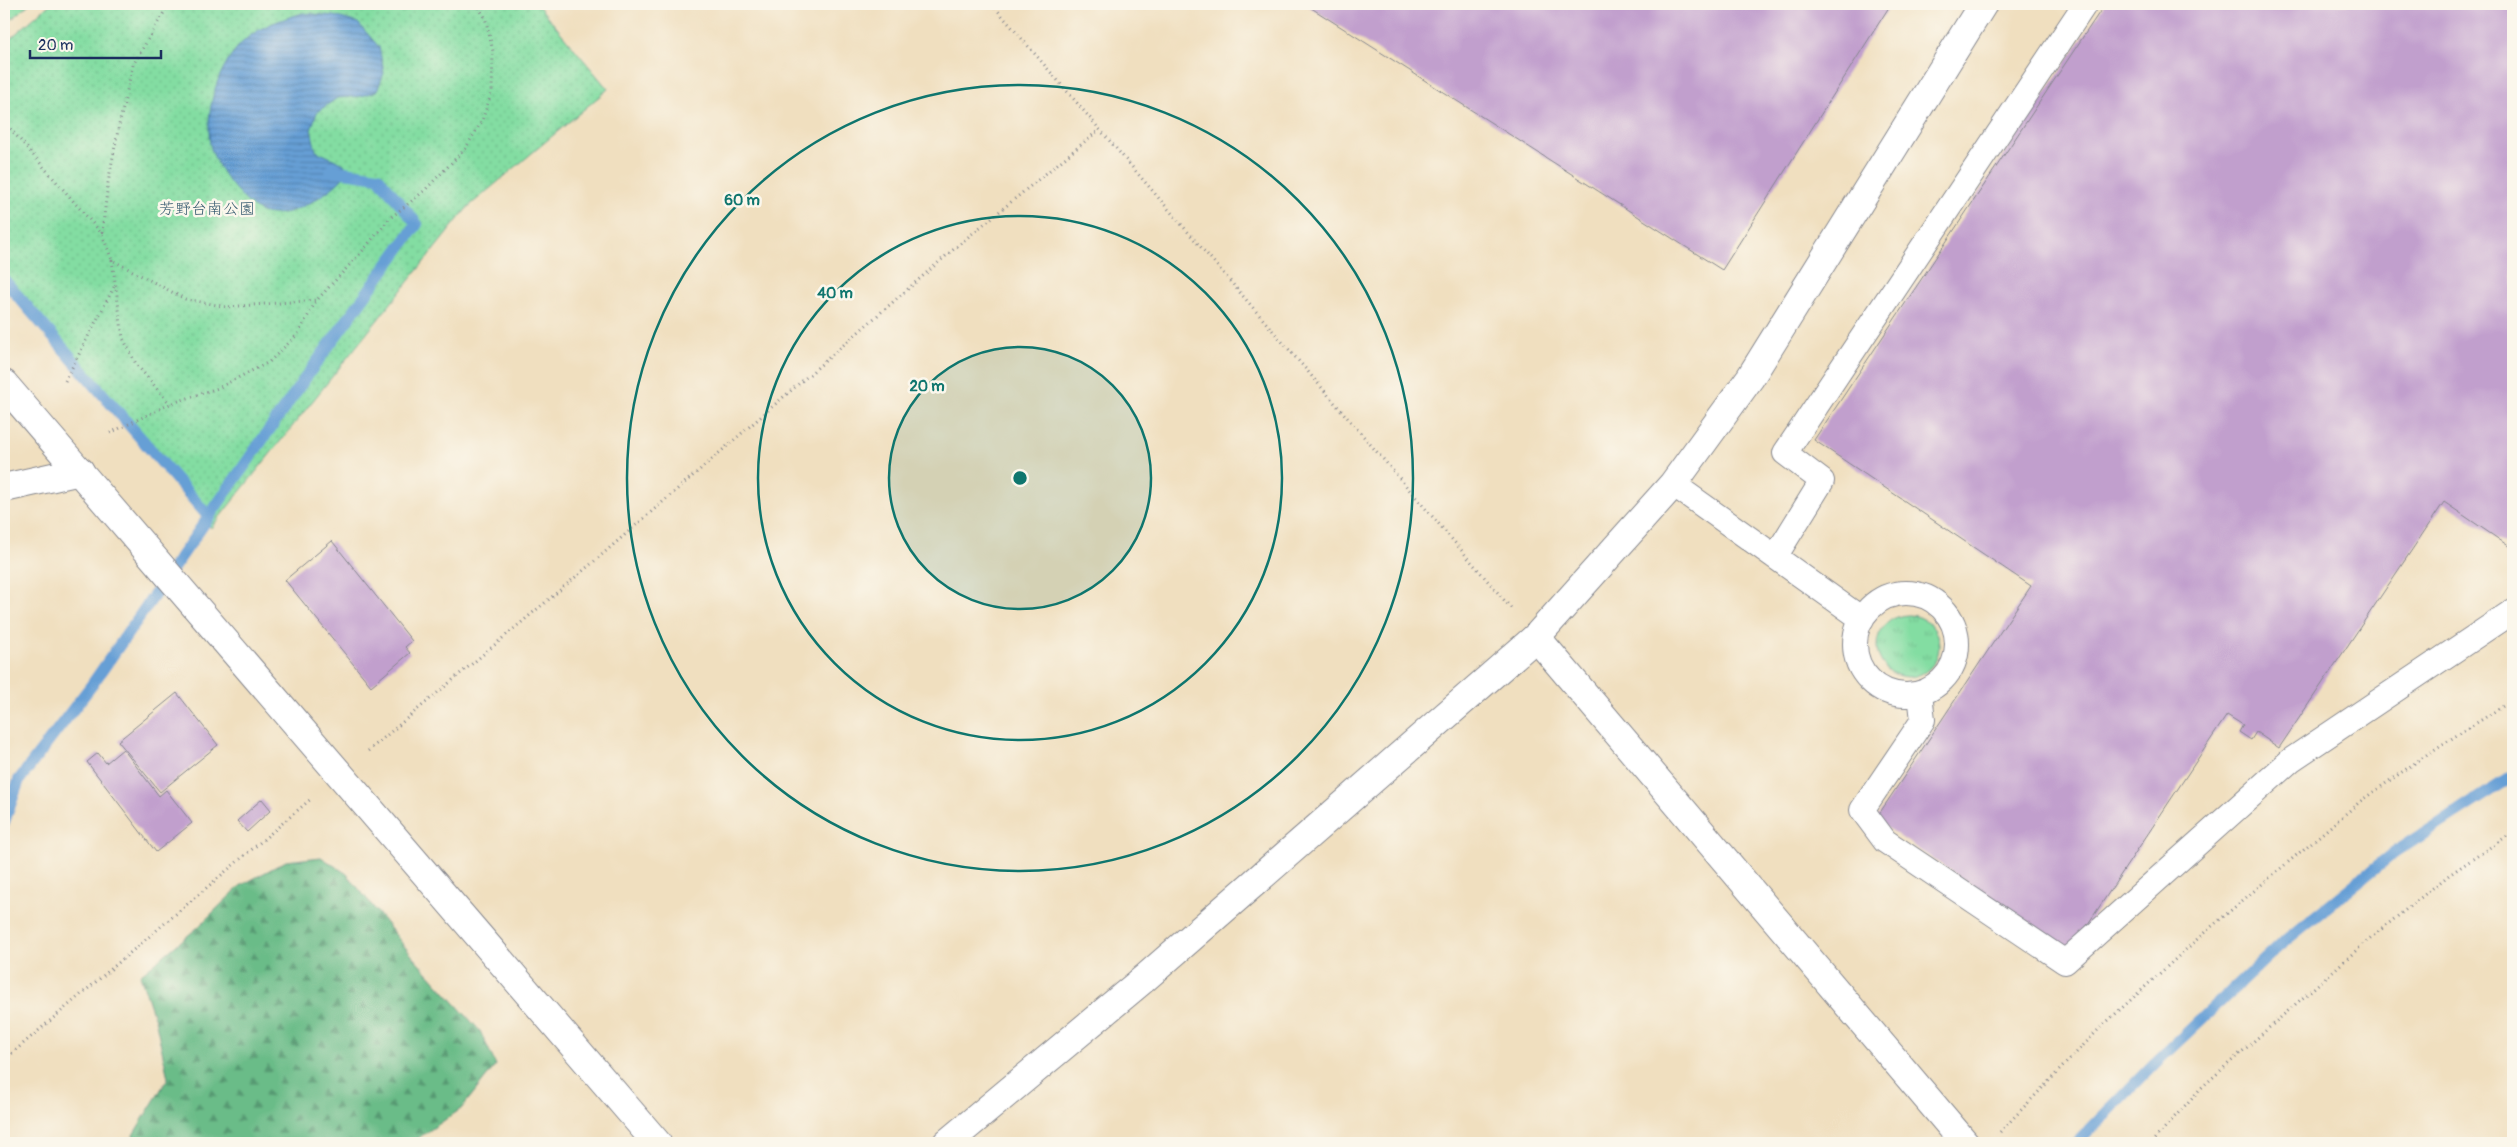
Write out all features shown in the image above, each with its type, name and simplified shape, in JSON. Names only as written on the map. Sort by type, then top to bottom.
[{"type":"street","points":[[948,1143],[1145,978],[1536,637],[1673,484],[1750,378],[1983,4]]},
{"type":"street","points":[[4,384],[657,1143]]},
{"type":"street","points":[[4,488],[80,472]]},
{"type":"street","points":[[1536,637],[1965,1143]]},
{"type":"lane","points":[[1775,557],[1822,481],[1785,453],[2085,4]]},
{"type":"lane","points":[[1673,484],[1862,619]]},
{"type":"lane","points":[[1910,592],[1928,597],[1943,607],[1953,622],[1958,639],[1956,657],[1948,673],[1936,686],[1920,694],[1902,695],[1884,691],[1870,680],[1859,666],[1855,648],[1856,630],[1862,619],[1877,601],[1893,594],[1910,592]]},
{"type":"lane","points":[[1920,694],[1923,720],[1862,810],[1885,841],[2065,962],[2291,760],[2513,611]]},
{"type":"path","points":[[102,234],[109,174],[134,65],[169,4]]},
{"type":"path","points":[[110,433],[170,404],[218,388],[269,362],[298,334],[317,300],[359,256],[390,218],[423,192],[465,149],[482,121],[492,90],[493,52],[485,17],[476,4]]},
{"type":"path","points":[[992,4],[1536,637]]},
{"type":"path","points":[[7,125],[102,234],[112,260],[114,287],[123,338],[136,364],[170,404]]},
{"type":"path","points":[[4,1060],[597,559],[962,242],[1099,130]]},
{"type":"path","points":[[112,260],[185,299],[227,306],[317,300]]},
{"type":"path","points":[[66,382],[114,287]]},
{"type":"path","points":[[1998,1136],[2100,1028],[2212,927],[2362,800],[2432,751],[2513,700]]},
{"type":"path","points":[[2151,1143],[2201,1088],[2368,940],[2449,875],[2513,832]]},
{"type":"green space","points":[[4,4],[29,4],[4,26]]},
{"type":"green space","name":"芳野台南公園","points":[[50,4],[537,4],[608,89],[468,207],[211,528],[4,285],[4,44]]},
{"type":"green space","points":[[1902,615],[1914,615],[1930,624],[1937,634],[1939,646],[1937,658],[1930,668],[1914,677],[1902,677],[1891,672],[1882,663],[1877,652],[1877,640],[1882,629],[1891,620]]},
{"type":"green space","points":[[321,857],[347,874],[409,952],[480,1031],[496,1065],[461,1109],[411,1143],[135,1143],[133,1135],[168,1078],[156,1023],[140,975],[197,928],[240,886],[286,861]]},
{"type":"water","points":[[303,13],[334,16],[358,23],[379,47],[384,73],[377,91],[362,96],[337,98],[317,112],[311,130],[316,151],[344,164],[348,172],[332,188],[307,204],[289,212],[268,214],[254,208],[246,201],[223,172],[212,152],[209,130],[212,102],[227,61],[245,40],[266,26]]},
{"type":"building","points":[[1305,4],[1891,4],[1722,270]]},
{"type":"building","points":[[2105,4],[2513,4],[2513,549],[2444,502],[2279,748],[2256,732],[2251,740],[2239,732],[2243,725],[2227,715],[2070,951],[1875,820],[2031,586],[1814,440]]},
{"type":"building","points":[[332,541],[412,641],[405,647],[410,653],[371,686],[285,580]]},
{"type":"building","points":[[177,693],[218,745],[160,792],[118,741]]},
{"type":"building","points":[[123,749],[159,796],[166,790],[192,823],[156,852],[87,762],[98,753],[106,763]]},
{"type":"building","points":[[262,799],[271,810],[247,832],[237,821]]},
{"type":"waterway","points":[[4,822],[19,780],[91,686],[306,377],[417,224],[378,177],[331,170]]},
{"type":"waterway","points":[[4,280],[208,516]]},
{"type":"waterway","points":[[2077,1143],[2155,1063],[2281,944],[2391,855],[2513,776]]}]
